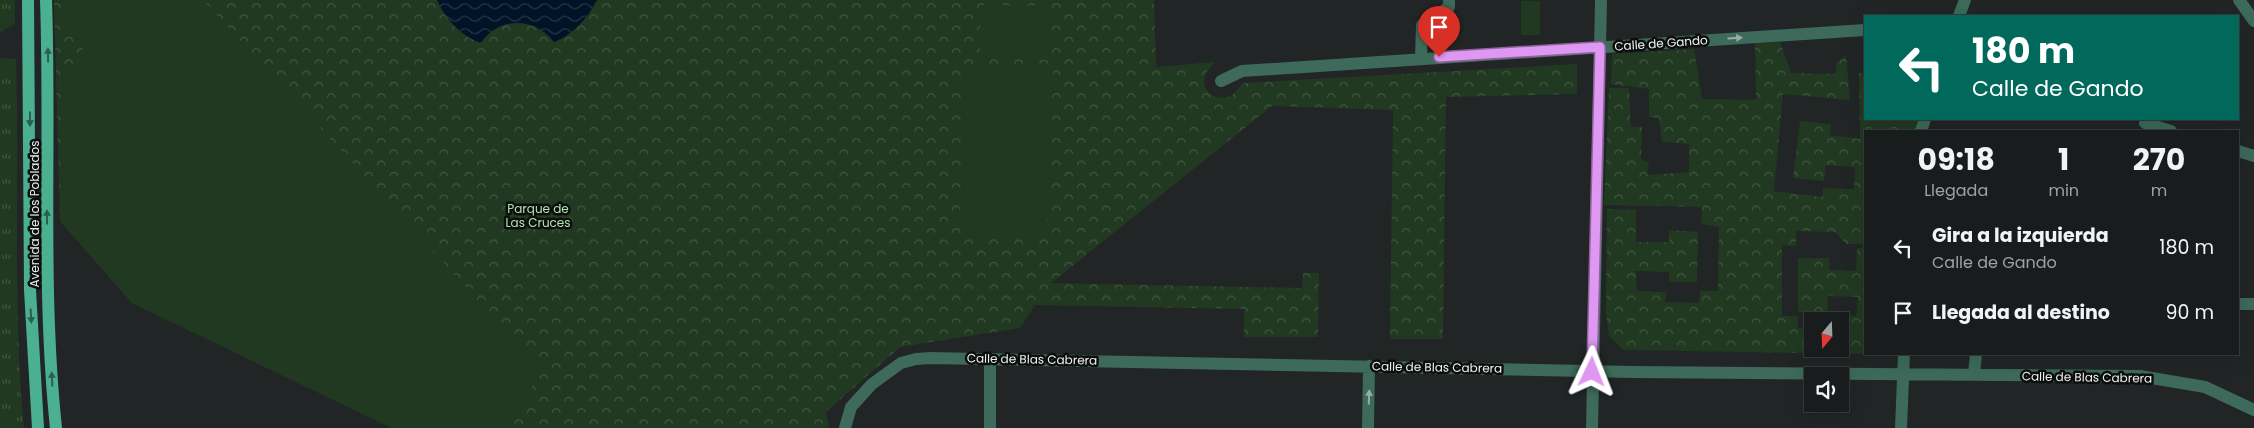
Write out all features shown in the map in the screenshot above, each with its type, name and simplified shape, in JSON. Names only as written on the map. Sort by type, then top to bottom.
[{"type":"main road","name":"Avenida de los Poblados","points":[[28,0],[30,290],[38,428]]},
{"type":"main road","name":"Avenida de los Poblados","points":[[46,0],[48,54],[47,292],[56,428]]},
{"type":"street","points":[[1421,58],[1422,25],[1449,7],[1449,0]]},
{"type":"street","points":[[1592,428],[1601,0]]},
{"type":"street","points":[[1959,15],[1965,0]]},
{"type":"street","points":[[2239,0],[2254,21]]},
{"type":"street","name":"Calle de Gando","points":[[1221,82],[1242,71],[1864,30]]},
{"type":"street","points":[[2145,123],[2169,130]]},
{"type":"street","points":[[2239,151],[2254,156]]},
{"type":"street","points":[[2239,304],[2254,304]]},
{"type":"street","points":[[1901,428],[1904,355]]},
{"type":"street","points":[[1974,374],[1976,355]]},
{"type":"street","name":"Calle de Blas Cabrera","points":[[845,428],[847,413],[856,398],[872,384],[901,364],[916,359],[930,358],[1592,372],[2140,376],[2205,387],[2254,410]]},
{"type":"street","points":[[990,359],[990,428]]},
{"type":"street","points":[[1368,428],[1369,366]]},
{"type":"green space","points":[[0,0],[15,0],[15,24],[0,32]]},
{"type":"green space","name":"Parque de Las Cruces","points":[[54,0],[1154,0],[1156,67],[1215,62],[1206,73],[1204,81],[1207,91],[1216,97],[1221,98],[1232,95],[1243,83],[1577,64],[1577,94],[1446,97],[1443,339],[1390,339],[1393,110],[1272,106],[1051,283],[1302,288],[1303,273],[1319,273],[1318,337],[1244,337],[1244,309],[1035,305],[1020,328],[900,347],[826,412],[829,428],[392,428],[132,303],[60,221]]},
{"type":"green space","points":[[61,0],[203,0],[541,369],[511,428],[392,428],[132,303],[60,221],[62,74],[63,70],[69,66],[83,65],[83,33],[62,33]]},
{"type":"green space","points":[[1521,1],[1540,1],[1540,35],[1521,35]]},
{"type":"green space","points":[[981,5],[1049,6],[1048,60],[980,58]]},
{"type":"green space","points":[[1780,42],[1791,73],[1836,74],[1836,63],[1846,55],[1850,100],[1783,94],[1774,191],[1822,197],[1823,188],[1854,189],[1855,167],[1826,165],[1824,181],[1793,178],[1800,121],[1831,124],[1830,135],[1860,139],[1859,73],[1864,73],[1864,120],[1925,120],[1922,130],[1864,130],[1864,244],[1846,244],[1835,232],[1796,231],[1796,246],[1782,245],[1782,316],[1798,316],[1798,328],[1804,328],[1804,353],[1624,350],[1609,336],[1606,313],[1607,209],[1636,210],[1636,242],[1669,242],[1669,230],[1698,232],[1697,282],[1669,282],[1669,272],[1636,271],[1637,291],[1666,292],[1665,302],[1699,303],[1700,291],[1718,291],[1719,227],[1701,224],[1702,207],[1604,205],[1609,88],[1629,88],[1631,127],[1642,127],[1641,160],[1649,162],[1647,175],[1689,172],[1689,144],[1662,142],[1659,118],[1649,117],[1649,89],[1611,84],[1612,54],[1694,49],[1702,99],[1756,100],[1755,43]]},
{"type":"green space","points":[[0,58],[16,59],[18,336],[24,428],[0,428]]},
{"type":"green space","points":[[965,67],[1053,70],[1047,236],[960,233]]},
{"type":"green space","points":[[1857,248],[1864,248],[1864,354],[1849,354],[1849,316],[1856,316],[1858,297],[1827,296],[1828,312],[1798,312],[1798,258],[1829,258],[1829,270],[1856,271]]},
{"type":"water","points":[[437,0],[597,0],[589,13],[574,30],[554,42],[537,28],[517,23],[497,28],[481,43],[461,32],[450,21]]},
{"type":"route","points":[[1439,57],[1600,47],[1592,372]]}]
